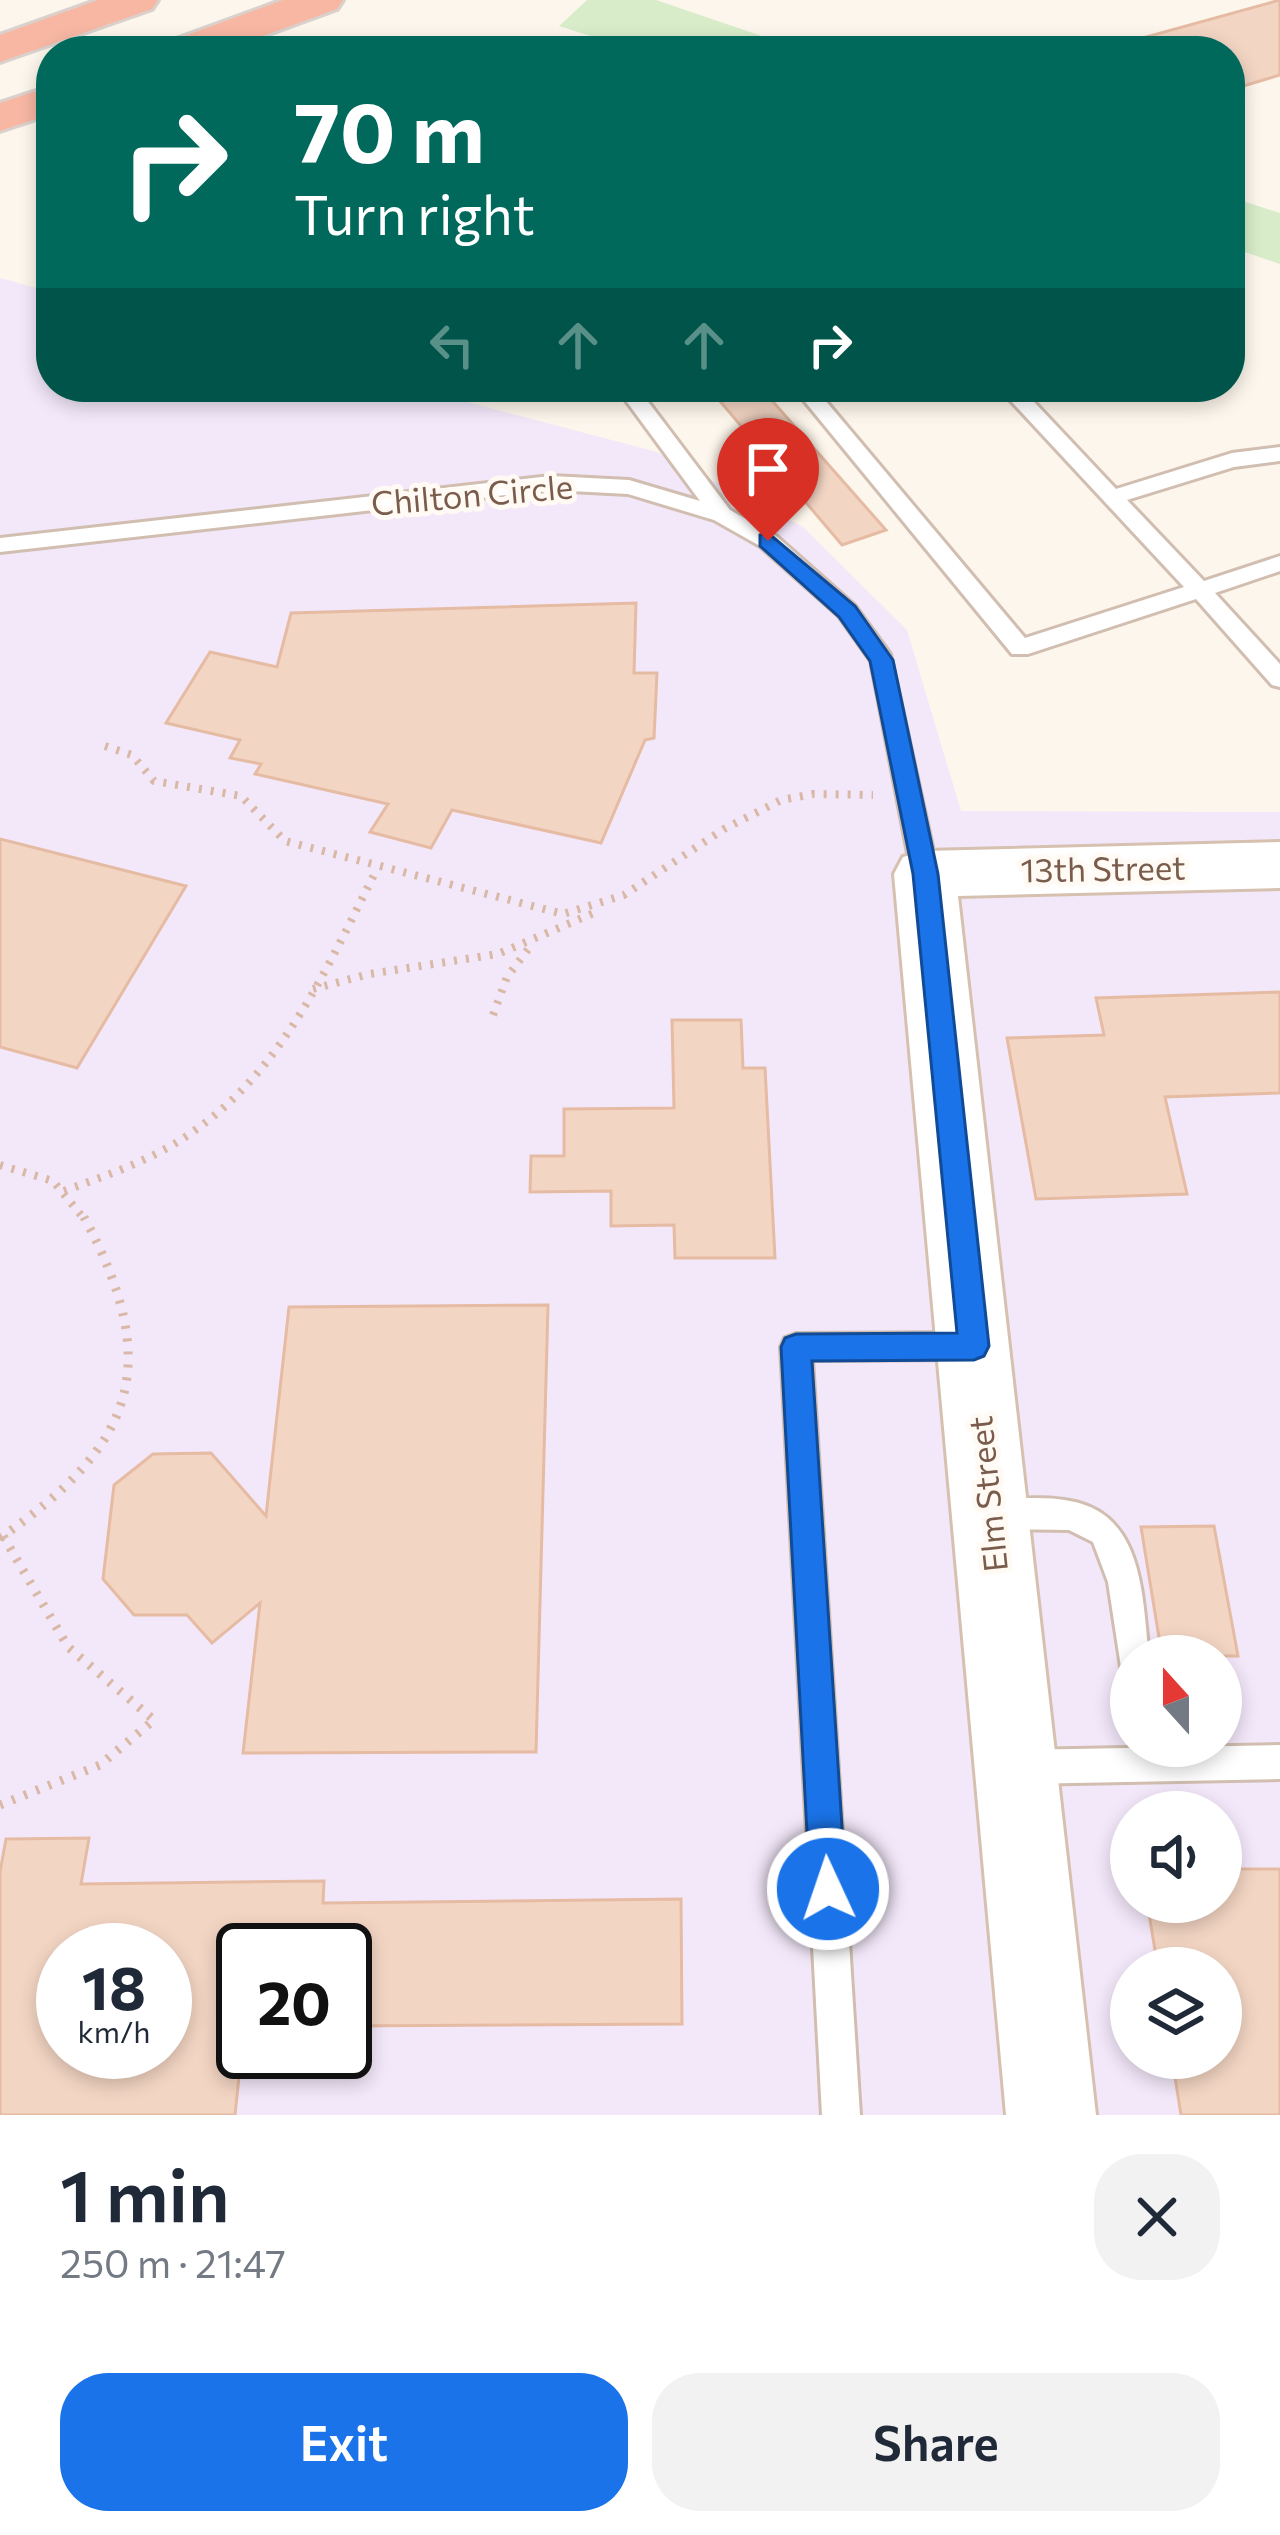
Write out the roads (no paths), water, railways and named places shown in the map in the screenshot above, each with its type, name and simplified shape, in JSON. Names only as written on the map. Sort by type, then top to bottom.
[{"type":"highway","points":[[36,36],[137,0]]},
{"type":"highway","points":[[224,36],[322,0]]},
{"type":"highway","points":[[0,49],[36,36]]},
{"type":"highway","points":[[0,118],[36,105]]},
{"type":"street","name":"13th Street","points":[[926,874],[1280,865]]},
{"type":"street","name":"Elm Street","points":[[926,874],[1051,2115]]},
{"type":"lane","points":[[637,402],[722,515]]},
{"type":"lane","points":[[815,402],[1020,648],[1280,562]]},
{"type":"lane","points":[[1022,402],[1280,679]]},
{"type":"lane","points":[[1114,497],[1232,460],[1280,454]]},
{"type":"lane","name":"Chilton Circle","points":[[0,545],[551,483],[629,487],[722,515],[768,541],[847,611],[881,660],[926,874]]},
{"type":"lane","points":[[842,2115],[796,1347],[974,1346]]},
{"type":"lane","points":[[990,1514],[1068,1515],[1093,1522],[1110,1540],[1119,1564],[1130,1635]]},
{"type":"lane","points":[[1016,1767],[1110,1758]]},
{"type":"lane","points":[[1242,1760],[1280,1762]]}]
